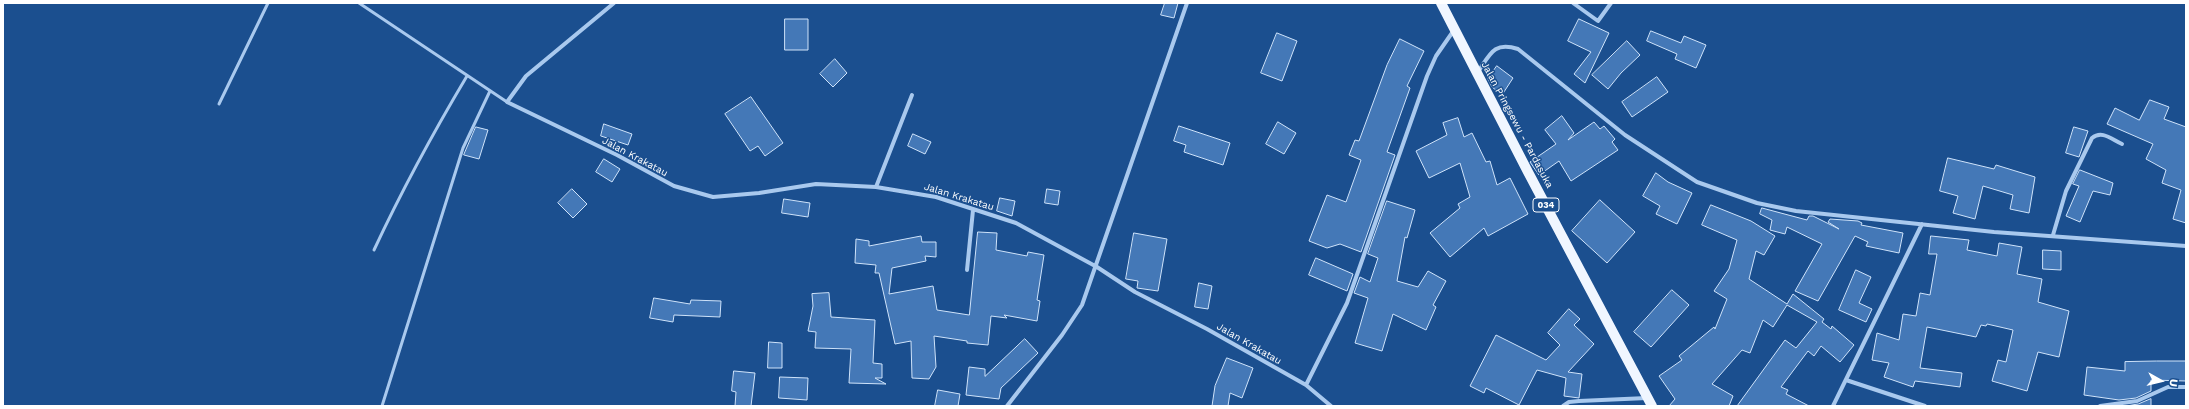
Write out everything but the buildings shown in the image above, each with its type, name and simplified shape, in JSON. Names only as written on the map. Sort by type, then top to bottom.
[{"type":"main road","name":"Jalan Pringsewu - Pardasuka","points":[[1441,3],[1650,402]]},
{"type":"street","points":[[507,102],[526,76],[614,3]]},
{"type":"street","points":[[1007,406],[1058,341],[1082,305],[1097,267],[1187,3]]},
{"type":"street","points":[[1573,3],[1598,21],[1611,3]]},
{"type":"street","points":[[1306,385],[1347,303],[1427,76],[1436,56],[1454,30]]},
{"type":"street","points":[[1477,73],[1494,48],[1507,45],[1518,48],[1625,135],[1697,182],[1757,203],[1796,211],[1994,232],[2053,235],[2186,246]]},
{"type":"street","points":[[876,187],[912,95]]},
{"type":"street","name":"Jalan Krakatau","points":[[507,102],[617,155],[674,186],[713,197],[760,193],[816,184],[876,187],[906,190],[936,197],[1016,223],[1097,267],[1135,292],[1207,328],[1306,385],[1331,406]]},
{"type":"street","points":[[2053,235],[2066,191],[2092,138],[2097,134],[2103,134],[2122,144]]},
{"type":"street","points":[[967,270],[973,210]]},
{"type":"street","points":[[1833,406],[1922,224]]},
{"type":"street","points":[[1846,380],[1925,406]]},
{"type":"street","points":[[2100,406],[2137,401],[2168,387],[2186,387]]},
{"type":"street","points":[[1563,406],[1569,402],[1578,401],[1650,402]]},
{"type":"lane","points":[[219,104],[268,3]]},
{"type":"lane","points":[[359,3],[507,102]]},
{"type":"lane","points":[[374,250],[397,201],[431,136],[467,76]]},
{"type":"lane","points":[[382,406],[463,148],[490,91]]}]
